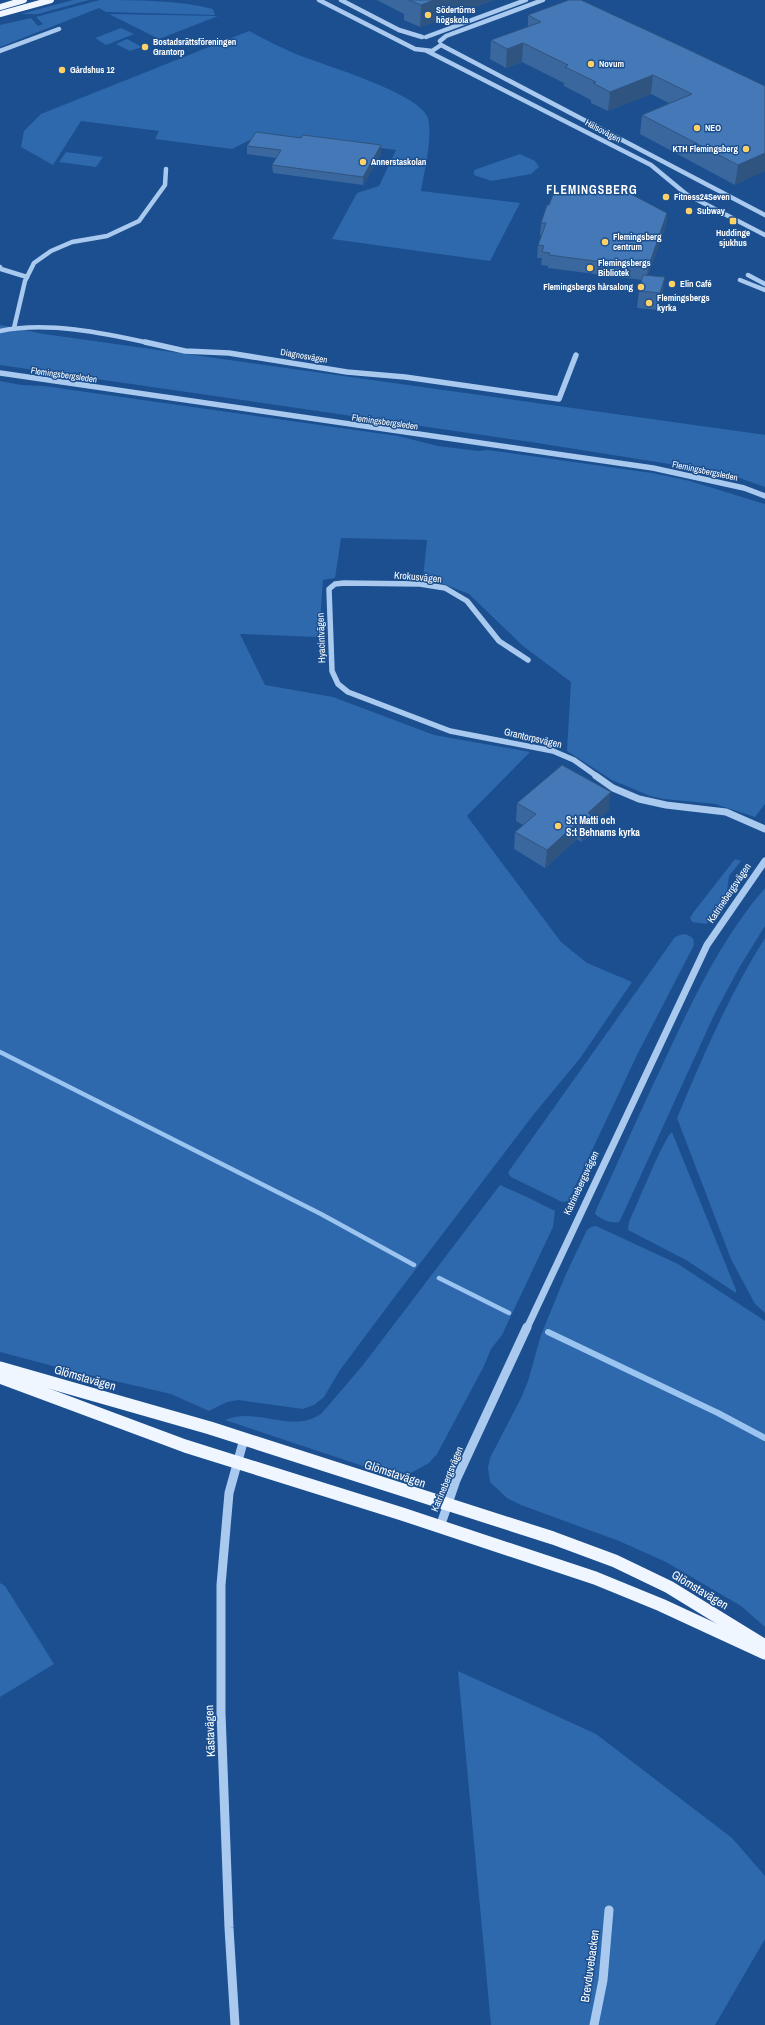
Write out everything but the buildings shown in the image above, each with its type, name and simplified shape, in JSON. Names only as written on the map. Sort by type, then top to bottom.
[{"type":"main road","points":[[0,7],[24,0]]},
{"type":"main road","points":[[0,14],[51,0]]},
{"type":"main road","name":"Glömstavägen","points":[[0,1368],[244,1439],[552,1538],[615,1561],[668,1587],[765,1646]]},
{"type":"main road","points":[[0,1377],[142,1431],[236,1463],[440,1527],[595,1578],[661,1605],[765,1653]]},
{"type":"street","points":[[319,0],[410,46],[412,40],[526,0]]},
{"type":"street","points":[[341,0],[399,30],[424,37]]},
{"type":"street","points":[[427,51],[435,50],[446,36],[543,0]]},
{"type":"street","points":[[0,51],[59,29]]},
{"type":"street","name":"Hälsovägen","points":[[424,37],[441,43],[765,215]]},
{"type":"street","name":"Hälsovägen","points":[[410,46],[415,50],[427,51],[651,165],[686,194],[765,234]]},
{"type":"street","points":[[14,328],[27,277],[34,263],[51,251],[72,242],[107,236],[139,221],[165,185],[166,169]]},
{"type":"street","points":[[0,267],[1,269],[27,277]]},
{"type":"street","points":[[748,275],[765,284]]},
{"type":"street","points":[[740,280],[754,288],[765,290]]},
{"type":"street","name":"Diagnosvägen","points":[[0,330],[14,328],[56,328],[123,338],[185,351],[229,353],[347,372],[405,377],[559,399],[576,355]]},
{"type":"street","name":"Flemingsbergsleden","points":[[0,373],[654,468],[744,488],[765,496]]},
{"type":"street","name":"Krokusvägen","points":[[329,590],[332,586],[344,583],[441,586],[467,600],[499,640],[528,660]]},
{"type":"street","name":"Hyacintvägen","points":[[329,590],[331,665],[333,677],[338,684]]},
{"type":"street","name":"Grantorpsvägen","points":[[338,684],[348,692],[357,696],[450,731],[538,747],[563,755],[612,788],[639,799],[666,805],[726,812],[765,829]]},
{"type":"street","name":"Katrinebergsvägen","points":[[440,1527],[456,1480],[626,1114],[707,945],[765,861]]},
{"type":"street","name":"Kästavägen","points":[[235,2025],[229,1928],[222,1721],[221,1585],[229,1493],[236,1463],[244,1439]]},
{"type":"street","name":"Brevduvebacken","points":[[594,2025],[603,1980],[610,1910]]},
{"type":"shaded area","points":[[73,0],[89,0],[38,14],[21,14]]},
{"type":"shaded area","points":[[100,0],[172,2],[213,9],[215,15],[106,12],[99,8],[0,47],[0,25],[31,18],[38,26],[43,24],[36,17]]},
{"type":"shaded area","points":[[109,14],[218,16],[159,39]]},
{"type":"shaded area","points":[[121,28],[134,34],[106,45],[95,38]]},
{"type":"shaded area","points":[[249,31],[296,54],[368,80],[406,98],[419,107],[427,116],[429,123],[428,153],[421,191],[520,203],[490,261],[332,239],[357,193],[379,186],[396,150],[264,133],[232,149],[155,139],[159,131],[81,121],[53,165],[21,147],[24,131],[41,114]]},
{"type":"shaded area","points":[[127,39],[142,47],[130,51],[116,44]]},
{"type":"shaded area","points":[[66,152],[103,157],[96,167],[59,162]]},
{"type":"shaded area","points":[[520,154],[535,161],[539,167],[531,174],[491,181],[474,175],[474,170]]},
{"type":"shaded area","points":[[0,325],[44,334],[765,435],[765,487],[726,473],[531,442],[0,365]]},
{"type":"shaded area","points":[[0,381],[398,436],[438,446],[478,451],[488,450],[652,473],[690,481],[765,504],[765,804],[755,817],[715,804],[664,799],[650,796],[612,780],[567,751],[571,682],[523,646],[469,594],[436,581],[423,578],[427,540],[341,538],[335,578],[323,580],[319,637],[240,634],[265,685],[333,697],[434,735],[530,752],[467,816],[561,942],[587,963],[632,982],[581,1057],[534,1114],[393,1299],[340,1370],[324,1397],[314,1405],[303,1409],[238,1400],[227,1402],[209,1411],[171,1394],[72,1371],[0,1352]]},
{"type":"shaded area","points":[[735,859],[741,861],[729,876],[726,898],[706,924],[692,922],[690,918],[693,913]]},
{"type":"shaded area","points":[[765,888],[765,926],[739,968],[715,1013],[619,1222],[610,1222],[597,1216],[595,1214],[596,1210],[699,988],[736,926]]},
{"type":"shaded area","points":[[683,934],[692,938],[694,942],[693,947],[638,1053],[568,1201],[562,1202],[511,1177],[508,1173],[509,1171],[675,937]]},
{"type":"shaded area","points":[[765,938],[765,1313],[755,1304],[731,1259],[677,1118],[728,1004]]},
{"type":"shaded area","points":[[672,1132],[736,1293],[686,1260],[628,1230],[629,1222],[650,1174],[663,1146]]},
{"type":"shaded area","points":[[500,1185],[555,1211],[553,1227],[502,1335],[491,1349],[484,1366],[437,1454],[429,1463],[411,1473],[381,1472],[225,1420],[249,1416],[299,1421],[311,1419],[322,1413],[363,1365]]},
{"type":"shaded area","points":[[596,1226],[678,1264],[765,1321],[765,1627],[741,1606],[666,1562],[619,1541],[521,1505],[507,1498],[490,1482],[488,1468],[490,1458],[522,1396],[528,1381],[541,1335],[566,1274],[587,1230]]},
{"type":"shaded area","points":[[0,1583],[5,1586],[54,1664],[0,1697]]},
{"type":"shaded area","points":[[458,1671],[596,1734],[732,1838],[765,1876],[765,1939],[715,2025],[491,2025]]},
{"type":"waterway","points":[[0,1052],[321,1214],[414,1265]]},
{"type":"waterway","points":[[439,1278],[509,1313]]},
{"type":"waterway","points":[[548,1332],[718,1413],[765,1438]]},
{"type":"place","name":"Södertörns högskola","points":[[428,15]]},
{"type":"place","name":"Bostadsrättsföreningen Grantorp","points":[[145,47]]},
{"type":"place","name":"Novum","points":[[591,64]]},
{"type":"place","name":"Gårdshus 12","points":[[62,70]]},
{"type":"place","name":"NEO","points":[[697,128]]},
{"type":"place","name":"KTH Flemingsberg","points":[[746,149]]},
{"type":"place","name":"Annerstaskolan","points":[[363,162]]},
{"type":"place","name":"Fitness24Seven","points":[[666,197]]},
{"type":"place","name":"Subway","points":[[689,211]]},
{"type":"place","name":"Huddinge sjukhus","points":[[733,221]]},
{"type":"place","name":"Flemingsberg centrum","points":[[605,242]]},
{"type":"place","name":"Flemingsbergs Bibliotek","points":[[590,268]]},
{"type":"place","name":"Elin Café","points":[[672,284]]},
{"type":"place","name":"Flemingsbergs hårsalong","points":[[641,287]]},
{"type":"place","name":"Flemingsbergs kyrka","points":[[649,303]]},
{"type":"place","name":"S:t Matti och S:t Behnams kyrka","points":[[558,826]]},
{"type":"district","name":"FLEMINGSBERG","points":[[592,190]]}]
